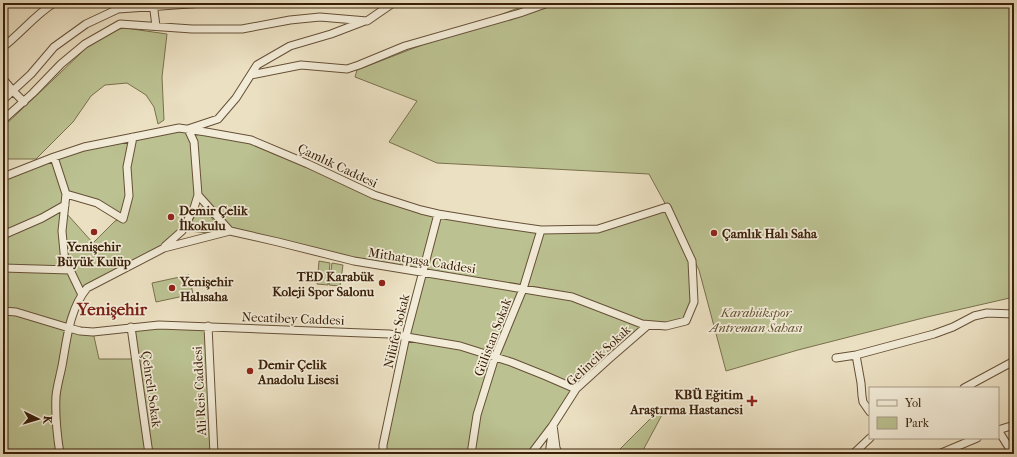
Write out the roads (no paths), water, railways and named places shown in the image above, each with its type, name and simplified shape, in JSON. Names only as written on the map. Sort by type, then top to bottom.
[{"type":"street","points":[[3,47],[46,8],[54,3]]},
{"type":"street","points":[[3,99],[31,74],[54,47],[86,24],[118,9],[153,5],[204,3]]},
{"type":"street","points":[[164,248],[182,231],[194,208],[198,195],[194,142],[188,129],[218,119],[236,98],[257,65],[290,46],[331,34],[367,21],[393,3]]},
{"type":"street","points":[[251,75],[301,65],[347,69],[405,46],[520,13],[548,3]]},
{"type":"street","points":[[153,5],[156,26]]},
{"type":"street","points":[[3,120],[24,102],[61,64],[85,44],[120,24],[192,29],[242,29],[290,20],[320,17],[367,21]]},
{"type":"street","points":[[3,79],[24,102]]},
{"type":"street","name":"Çamlık Caddesi","points":[[3,177],[84,147],[179,128],[251,140],[308,164],[374,195],[438,214],[498,224],[541,230],[598,229],[667,207]]},
{"type":"street","points":[[66,194],[97,203],[122,219],[129,196],[127,168],[133,137]]},
{"type":"street","points":[[54,157],[66,194],[62,231],[65,263],[82,295]]},
{"type":"street","points":[[198,195],[230,231]]},
{"type":"street","points":[[3,235],[42,218],[65,205]]},
{"type":"street","name":"Mithatpaşa Caddesi","points":[[60,454],[57,432],[56,396],[73,312],[87,288],[164,248],[230,231],[354,261],[572,297],[642,324],[666,326],[686,322],[694,302],[692,261],[667,207]]},
{"type":"street","name":"Nilüfer Sokak","points":[[383,454],[383,444],[406,336],[438,214]]},
{"type":"street","name":"Gülistan Sokak","points":[[471,454],[477,415],[495,357],[523,289],[541,230]]},
{"type":"street","points":[[3,268],[70,270]]},
{"type":"street","name":"Necatibey Caddesi","points":[[3,311],[16,312],[80,331],[93,332],[159,325],[389,334],[406,336],[460,346],[512,362],[576,390]]},
{"type":"street","points":[[836,358],[856,355],[934,334],[953,327],[974,316],[987,313],[1014,314]]},
{"type":"street","name":"Gelincik Sokak","points":[[531,454],[553,425],[576,390],[648,325]]},
{"type":"street","name":"Ali Reis Caddesi","points":[[208,326],[214,454]]},
{"type":"street","name":"Çehreli Sokak","points":[[131,327],[149,454]]},
{"type":"street","points":[[856,355],[863,402],[869,411]]},
{"type":"street","points":[[966,387],[1014,361]]},
{"type":"street","points":[[549,454],[553,425]]},
{"type":"street","points":[[553,425],[556,448],[559,454]]},
{"type":"street","points":[[999,430],[1014,425]]},
{"type":"street","points":[[999,432],[1013,454]]},
{"type":"street","points":[[853,454],[869,439]]},
{"type":"street","points":[[939,454],[975,439]]},
{"type":"place","name":"Demir Çelik İlkokulu","points":[[171,217]]},
{"type":"place","name":"Yenişehir Büyük Kulüp","points":[[94,232]]},
{"type":"place","name":"Çamlık Halı Saha","points":[[714,233]]},
{"type":"place","name":"TED Karabük Koleji Spor Salonu","points":[[382,283]]},
{"type":"place","name":"Yenişehir Halısaha","points":[[172,288]]},
{"type":"place","name":"Demir Çelik Anadolu Lisesi","points":[[250,371]]},
{"type":"place","name":"KBÜ Eğitim Araştırma Hastanesi","points":[[752,401]]},
{"type":"district","name":"Yenişehir","points":[[112,309]]},
{"type":"park label","name":"Karabükspor Antreman Sahası","points":[[756,320]]}]
